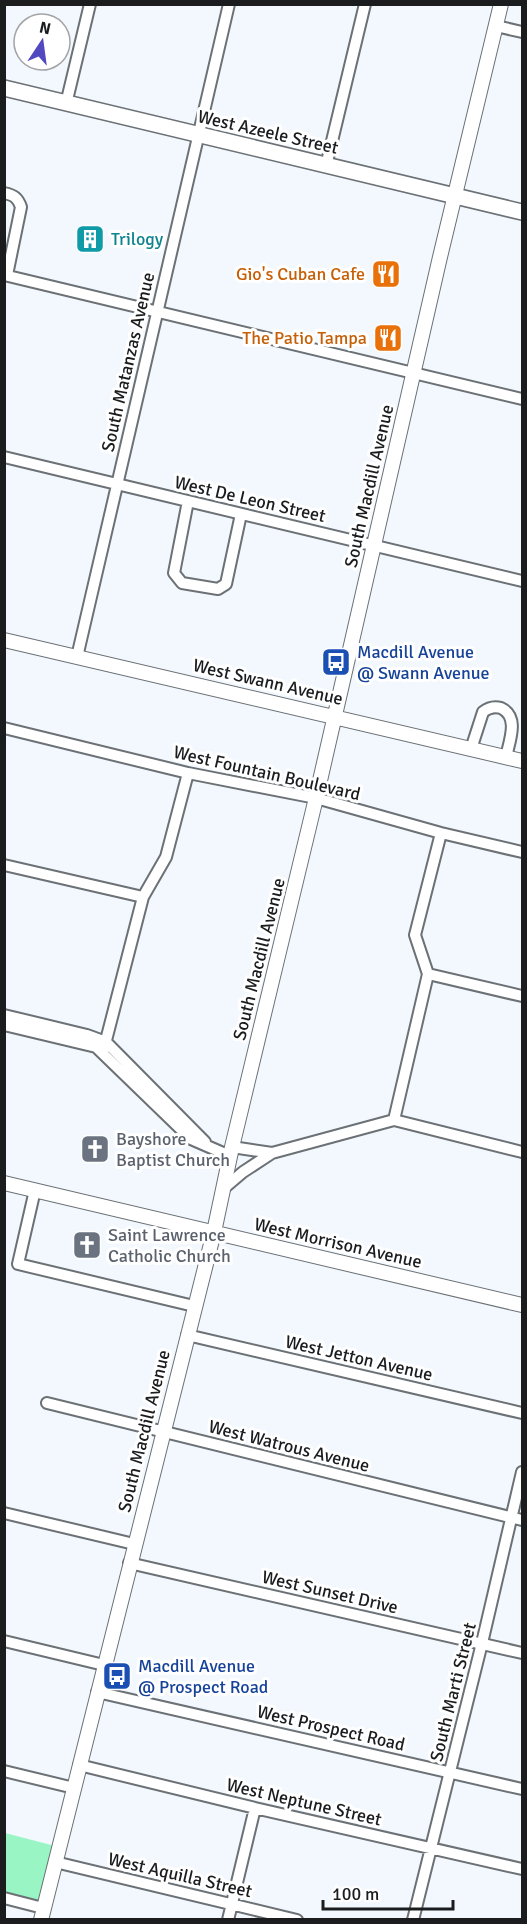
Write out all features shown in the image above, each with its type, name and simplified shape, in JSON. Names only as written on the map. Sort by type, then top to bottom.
[{"type":"main road","name":"West Azeele Street","points":[[4,88],[522,212]]},
{"type":"street","points":[[66,104],[90,4]]},
{"type":"street","name":"South Matanzas Avenue","points":[[77,657],[229,4]]},
{"type":"street","points":[[326,166],[365,4]]},
{"type":"street","name":"South Macdill Avenue","points":[[42,1914],[214,1232],[454,196],[501,4]]},
{"type":"street","points":[[496,26],[522,32]]},
{"type":"street","points":[[4,193],[12,194],[19,199],[21,207],[6,275],[522,399]]},
{"type":"street","name":"West De Leon Street","points":[[4,457],[522,581]]},
{"type":"street","points":[[188,501],[174,573],[182,583],[218,589],[226,584],[241,514]]},
{"type":"street","name":"West Swann Avenue","points":[[4,640],[522,761]]},
{"type":"street","points":[[471,749],[483,712],[492,707],[500,708],[509,715],[513,726],[506,757]]},
{"type":"street","name":"West Fountain Boulevard","points":[[4,728],[188,773],[316,798],[441,833],[522,852]]},
{"type":"street","points":[[105,1047],[143,897],[166,857],[188,773]]},
{"type":"street","points":[[394,1120],[428,974],[416,935],[441,833]]},
{"type":"street","points":[[4,865],[143,897]]},
{"type":"street","points":[[428,974],[522,996]]},
{"type":"street","points":[[4,1015],[87,1035],[105,1047],[209,1147],[231,1151],[272,1153],[394,1120],[522,1152]]},
{"type":"street","points":[[4,1025],[96,1047],[105,1047]]},
{"type":"street","points":[[223,1190],[243,1172],[272,1153]]},
{"type":"street","name":"West Morrison Avenue","points":[[4,1183],[522,1305]]},
{"type":"street","points":[[35,1190],[18,1264],[194,1306]]},
{"type":"street","name":"West Jetton Avenue","points":[[187,1335],[522,1413]]},
{"type":"street","name":"West Watrous Avenue","points":[[47,1403],[518,1518]]},
{"type":"street","name":"South Marti Street","points":[[412,1920],[482,1643],[518,1518],[522,1472]]},
{"type":"street","points":[[4,1513],[134,1544]]},
{"type":"street","name":"West Sunset Drive","points":[[129,1563],[522,1653]]},
{"type":"street","points":[[4,1641],[104,1665]]},
{"type":"street","name":"West Prospect Road","points":[[97,1692],[522,1789]]},
{"type":"street","name":"West Neptune Street","points":[[79,1765],[522,1869]]},
{"type":"street","points":[[4,1771],[74,1788]]},
{"type":"street","points":[[228,1920],[255,1808]]},
{"type":"street","name":"West Aquilla Street","points":[[56,1862],[297,1920]]},
{"type":"street","points":[[4,1898],[42,1914]]},
{"type":"green space","points":[[5,1833],[55,1846],[40,1902],[5,1893]]},
{"type":"place","name":"Trilogy","points":[[90,239]]},
{"type":"place","name":"Gio's Cuban Cafe","points":[[386,274]]},
{"type":"place","name":"The Patio Tampa","points":[[388,338]]},
{"type":"place","name":"Macdill Avenue @ Swann Avenue","points":[[336,662]]},
{"type":"place","name":"Bayshore Baptist Church","points":[[95,1149]]},
{"type":"place","name":"Saint Lawrence Catholic Church","points":[[87,1245]]},
{"type":"place","name":"Macdill Avenue @ Prospect Road","points":[[117,1676]]}]
